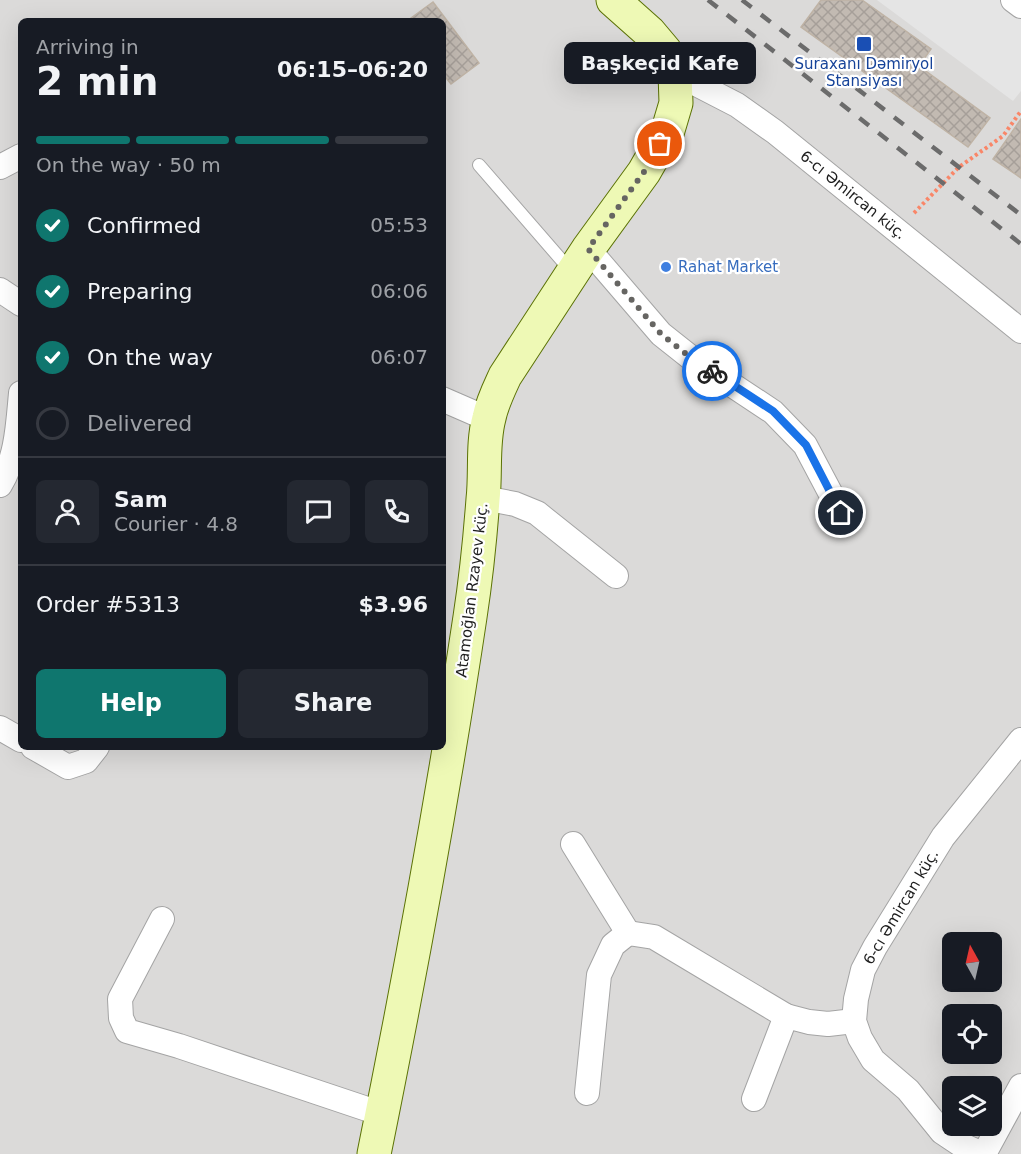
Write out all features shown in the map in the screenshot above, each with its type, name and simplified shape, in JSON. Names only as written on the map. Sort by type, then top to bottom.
[{"type":"main road","points":[[613,0],[649,32],[665,51],[675,73]]},
{"type":"main road","name":"Atamoğlan Rzayev küç.","points":[[374,1154],[443,790],[475,581],[484,498],[488,419],[506,376],[580,261],[644,172],[668,130],[676,103],[675,73]]},
{"type":"street","points":[[1013,0],[1021,6]]},
{"type":"street","name":"6-cı Əmircan küç.","points":[[675,73],[737,105],[775,132],[1021,331]]},
{"type":"street","points":[[0,167],[18,158]]},
{"type":"street","points":[[580,261],[690,357],[773,411],[806,445],[841,513]]},
{"type":"street","points":[[0,290],[18,302]]},
{"type":"street","points":[[446,401],[488,419]]},
{"type":"street","points":[[10,479],[18,422]]},
{"type":"street","points":[[484,498],[515,504],[537,513],[616,576]]},
{"type":"street","points":[[0,728],[18,738]]},
{"type":"street","name":"6-cı Əmircan küç.","points":[[854,1021],[856,999],[863,970],[874,947],[943,837],[1021,740]]},
{"type":"street","points":[[38,750],[68,767],[86,761],[95,750]]},
{"type":"street","points":[[573,844],[628,933]]},
{"type":"street","points":[[162,919],[120,999],[121,1018],[127,1030],[382,1114]]},
{"type":"street","points":[[586,1093],[599,975],[613,945],[628,933],[654,937],[786,1016],[828,1024],[854,1021],[860,1038],[873,1060],[908,1090],[942,1132],[960,1144],[983,1154],[1021,1086]]},
{"type":"street","points":[[754,1099],[786,1016]]},
{"type":"lane","points":[[479,165],[580,261]]},
{"type":"path","points":[[896,230],[958,167],[1003,136],[1021,111]]},
{"type":"shaded area","points":[[0,0],[1021,0],[1021,1154],[0,1154]]},
{"type":"shaded area","points":[[877,0],[1008,0],[1021,9],[1021,91],[1013,101]]},
{"type":"building","points":[[821,0],[862,0],[931,49],[919,66],[990,118],[968,147],[801,27]]},
{"type":"building","points":[[433,2],[445,18],[411,18]]},
{"type":"building","points":[[446,19],[479,63],[451,84],[446,78]]},
{"type":"building","points":[[1021,119],[1021,178],[993,159]]},
{"type":"railway","points":[[708,0],[1021,244]]},
{"type":"railway","points":[[742,0],[1021,215]]},
{"type":"way so far","points":[[660,144],[644,172],[588,249],[661,334],[712,371]]},
{"type":"place","name":"Suraxanı Dəmiryol Stansiyası","points":[[864,44]]},
{"type":"place","name":"Başkeçid Kafe","points":[[660,144]]},
{"type":"place","name":"Rahat Market","points":[[666,267]]},
{"type":"route","points":[[712,371],[773,411],[806,445],[841,513]]}]
